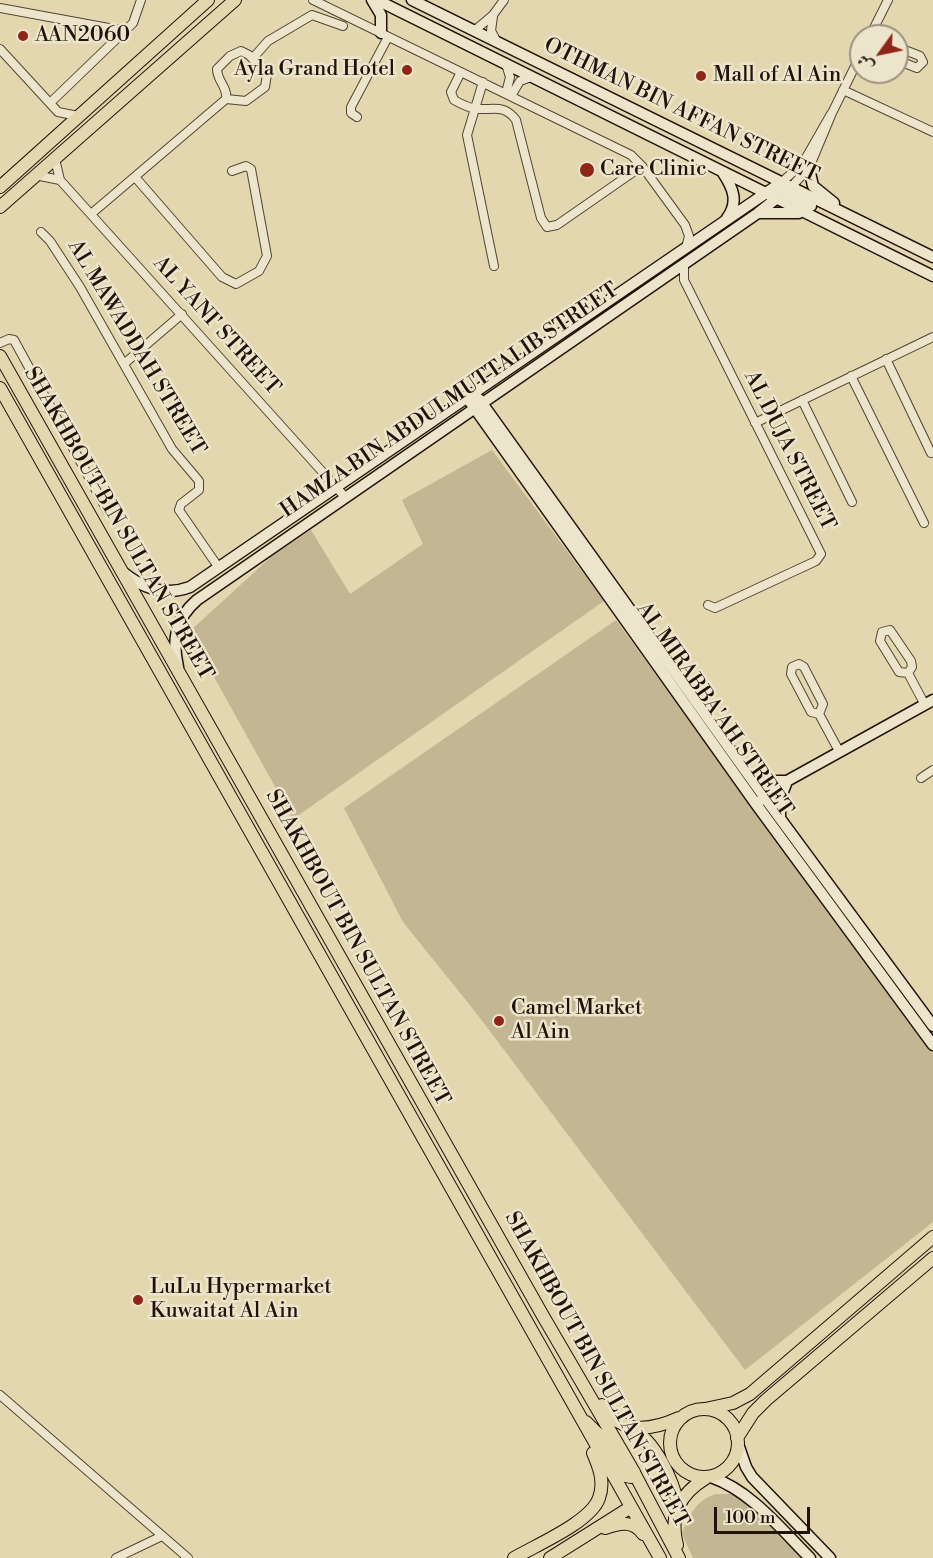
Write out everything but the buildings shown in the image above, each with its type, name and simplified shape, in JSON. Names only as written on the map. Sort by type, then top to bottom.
[{"type":"main road","points":[[0,188],[208,0]]},
{"type":"main road","points":[[218,15],[226,0]]},
{"type":"main road","points":[[0,207],[235,0]]},
{"type":"main road","points":[[218,15],[245,0]]},
{"type":"main road","name":"SHAKHBOUT BIN SULTAN STREET","points":[[0,356],[543,1316],[634,1472],[680,1558]]},
{"type":"main road","name":"SHAKHBOUT BIN SULTAN STREET","points":[[0,388],[660,1558]]},
{"type":"main road","points":[[630,1428],[658,1426],[693,1411],[733,1403],[750,1394],[933,1238]]},
{"type":"main road","points":[[680,1558],[674,1530],[678,1505],[687,1491],[730,1465],[738,1441],[753,1413],[766,1400],[933,1258]]},
{"type":"main road","points":[[543,1316],[557,1328],[607,1413],[641,1435],[653,1450],[673,1488],[678,1505]]},
{"type":"main road","points":[[705,1409],[718,1412],[729,1420],[738,1441]]},
{"type":"main road","points":[[682,1416],[671,1433],[671,1452],[681,1469],[693,1476],[709,1477]]},
{"type":"main road","points":[[580,1418],[601,1436],[626,1476],[632,1477],[634,1472]]},
{"type":"main road","points":[[514,1558],[583,1517],[599,1499],[602,1478],[580,1418]]},
{"type":"main road","points":[[538,1544],[548,1558],[631,1507]]},
{"type":"main road","points":[[592,1532],[620,1524],[635,1525],[660,1558]]},
{"type":"street","points":[[50,103],[125,31],[137,17],[141,0]]},
{"type":"street","points":[[313,0],[509,94],[631,156],[642,166],[685,225],[689,236],[686,248]]},
{"type":"street","points":[[357,117],[351,112],[351,107],[385,35],[381,15],[372,0]]},
{"type":"street","name":"OTHMAN BIN AFFAN STREET","points":[[377,0],[933,276]]},
{"type":"street","name":"OTHMAN BIN AFFAN STREET","points":[[412,0],[933,256]]},
{"type":"street","points":[[474,31],[493,15],[504,0]]},
{"type":"street","points":[[876,24],[888,0]]},
{"type":"street","points":[[0,8],[125,31]]},
{"type":"street","points":[[253,58],[268,41],[312,15],[343,26]]},
{"type":"street","points":[[493,15],[491,25],[496,40]]},
{"type":"street","points":[[0,49],[58,112],[61,133]]},
{"type":"street","points":[[91,214],[226,99],[227,91],[218,75],[218,69],[238,51],[253,58],[267,74],[265,87],[244,102],[226,99]]},
{"type":"street","points":[[909,51],[920,56],[923,62],[917,68],[909,65]]},
{"type":"street","points":[[506,64],[510,76],[509,94]]},
{"type":"street","points":[[461,72],[451,92],[452,98],[474,109],[506,110],[516,120],[541,218],[547,227],[557,225],[642,166]]},
{"type":"street","points":[[509,94],[520,81],[531,77]]},
{"type":"street","points":[[787,185],[803,163],[849,78]]},
{"type":"street","points":[[483,82],[467,135],[494,266]]},
{"type":"street","points":[[843,90],[933,132]]},
{"type":"street","points":[[58,112],[79,116]]},
{"type":"street","points":[[832,112],[809,168],[810,180],[815,189],[849,215]]},
{"type":"street","points":[[56,157],[55,169],[60,180]]},
{"type":"street","points":[[135,177],[222,277],[236,284],[259,271],[267,256],[251,169],[246,166],[232,171]]},
{"type":"street","points":[[787,185],[809,168]]},
{"type":"street","points":[[723,172],[734,191],[733,209],[724,221]]},
{"type":"street","points":[[35,175],[60,180]]},
{"type":"street","name":"AL YANI' STREET","points":[[60,180],[345,497]]},
{"type":"street","name":"HAMZA BIN ABDULMUTTALIB STREET","points":[[122,571],[143,587],[164,591],[190,586],[337,488],[668,275],[758,213],[787,185]]},
{"type":"street","points":[[776,198],[791,196],[833,215],[849,215]]},
{"type":"street","name":"HAMZA BIN ABDULMUTTALIB STREET","points":[[180,673],[174,639],[176,628],[188,608],[345,497],[521,367],[546,344],[724,221],[776,198]]},
{"type":"street","points":[[758,213],[782,211],[809,214]]},
{"type":"street","points":[[685,225],[696,231],[709,232]]},
{"type":"street","name":"AL MAWADDAH STREET","points":[[41,232],[50,241],[80,287],[172,448],[201,484],[200,490],[181,504],[179,510],[219,568]]},
{"type":"street","name":"AL DUJA STREET","points":[[684,264],[684,280],[821,557],[715,608],[708,605]]},
{"type":"street","points":[[668,275],[684,280]]},
{"type":"street","points":[[125,363],[182,314]]},
{"type":"street","points":[[755,423],[933,337]]},
{"type":"street","points":[[0,344],[9,339],[14,340],[108,512]]},
{"type":"street","points":[[886,359],[931,453]]},
{"type":"street","points":[[851,376],[924,523]]},
{"type":"street","name":"AL MIRABBA'AH STREET","points":[[475,400],[749,775],[759,798],[780,819],[933,1026]]},
{"type":"street","name":"AL MIRABBA'AH STREET","points":[[475,400],[933,1045]]},
{"type":"street","points":[[802,400],[852,502]]},
{"type":"street","points":[[759,798],[839,751],[929,703],[908,673],[899,672],[880,641],[880,635],[884,631],[894,633],[911,661],[912,668],[908,673]]},
{"type":"street","points":[[819,714],[824,706],[804,667],[794,665],[790,672],[800,692],[811,712],[819,714],[839,751]]},
{"type":"street","points":[[921,778],[933,770]]},
{"type":"street","points":[[749,775],[768,781],[787,781]]},
{"type":"street","points":[[780,819],[780,799],[787,781]]},
{"type":"street","points":[[0,1395],[188,1558]]},
{"type":"street","points":[[738,1441],[746,1467],[752,1477],[830,1558]]},
{"type":"street","points":[[709,1477],[726,1482],[746,1496],[810,1558]]},
{"type":"street","points":[[116,1558],[162,1536]]},
{"type":"shaded area","points":[[492,450],[604,601],[293,819],[189,632],[272,556],[311,530],[350,594],[423,544],[402,500]]},
{"type":"shaded area","points":[[616,620],[933,1054],[933,1222],[745,1370],[477,1014],[403,922],[344,808]]},
{"type":"shaded area","points":[[715,1494],[731,1494],[743,1499],[803,1558],[693,1558],[682,1534],[687,1521],[698,1505]]},
{"type":"place","name":"AAN2060","points":[[23,36]]},
{"type":"place","name":"Ayla Grand Hotel","points":[[407,70]]},
{"type":"place","name":"Mall of Al Ain","points":[[701,76]]},
{"type":"place","name":"Care Clinic","points":[[587,170]]},
{"type":"place","name":"Camel Market Al Ain","points":[[499,1021]]},
{"type":"place","name":"LuLu Hypermarket Kuwaitat Al Ain","points":[[138,1300]]}]
